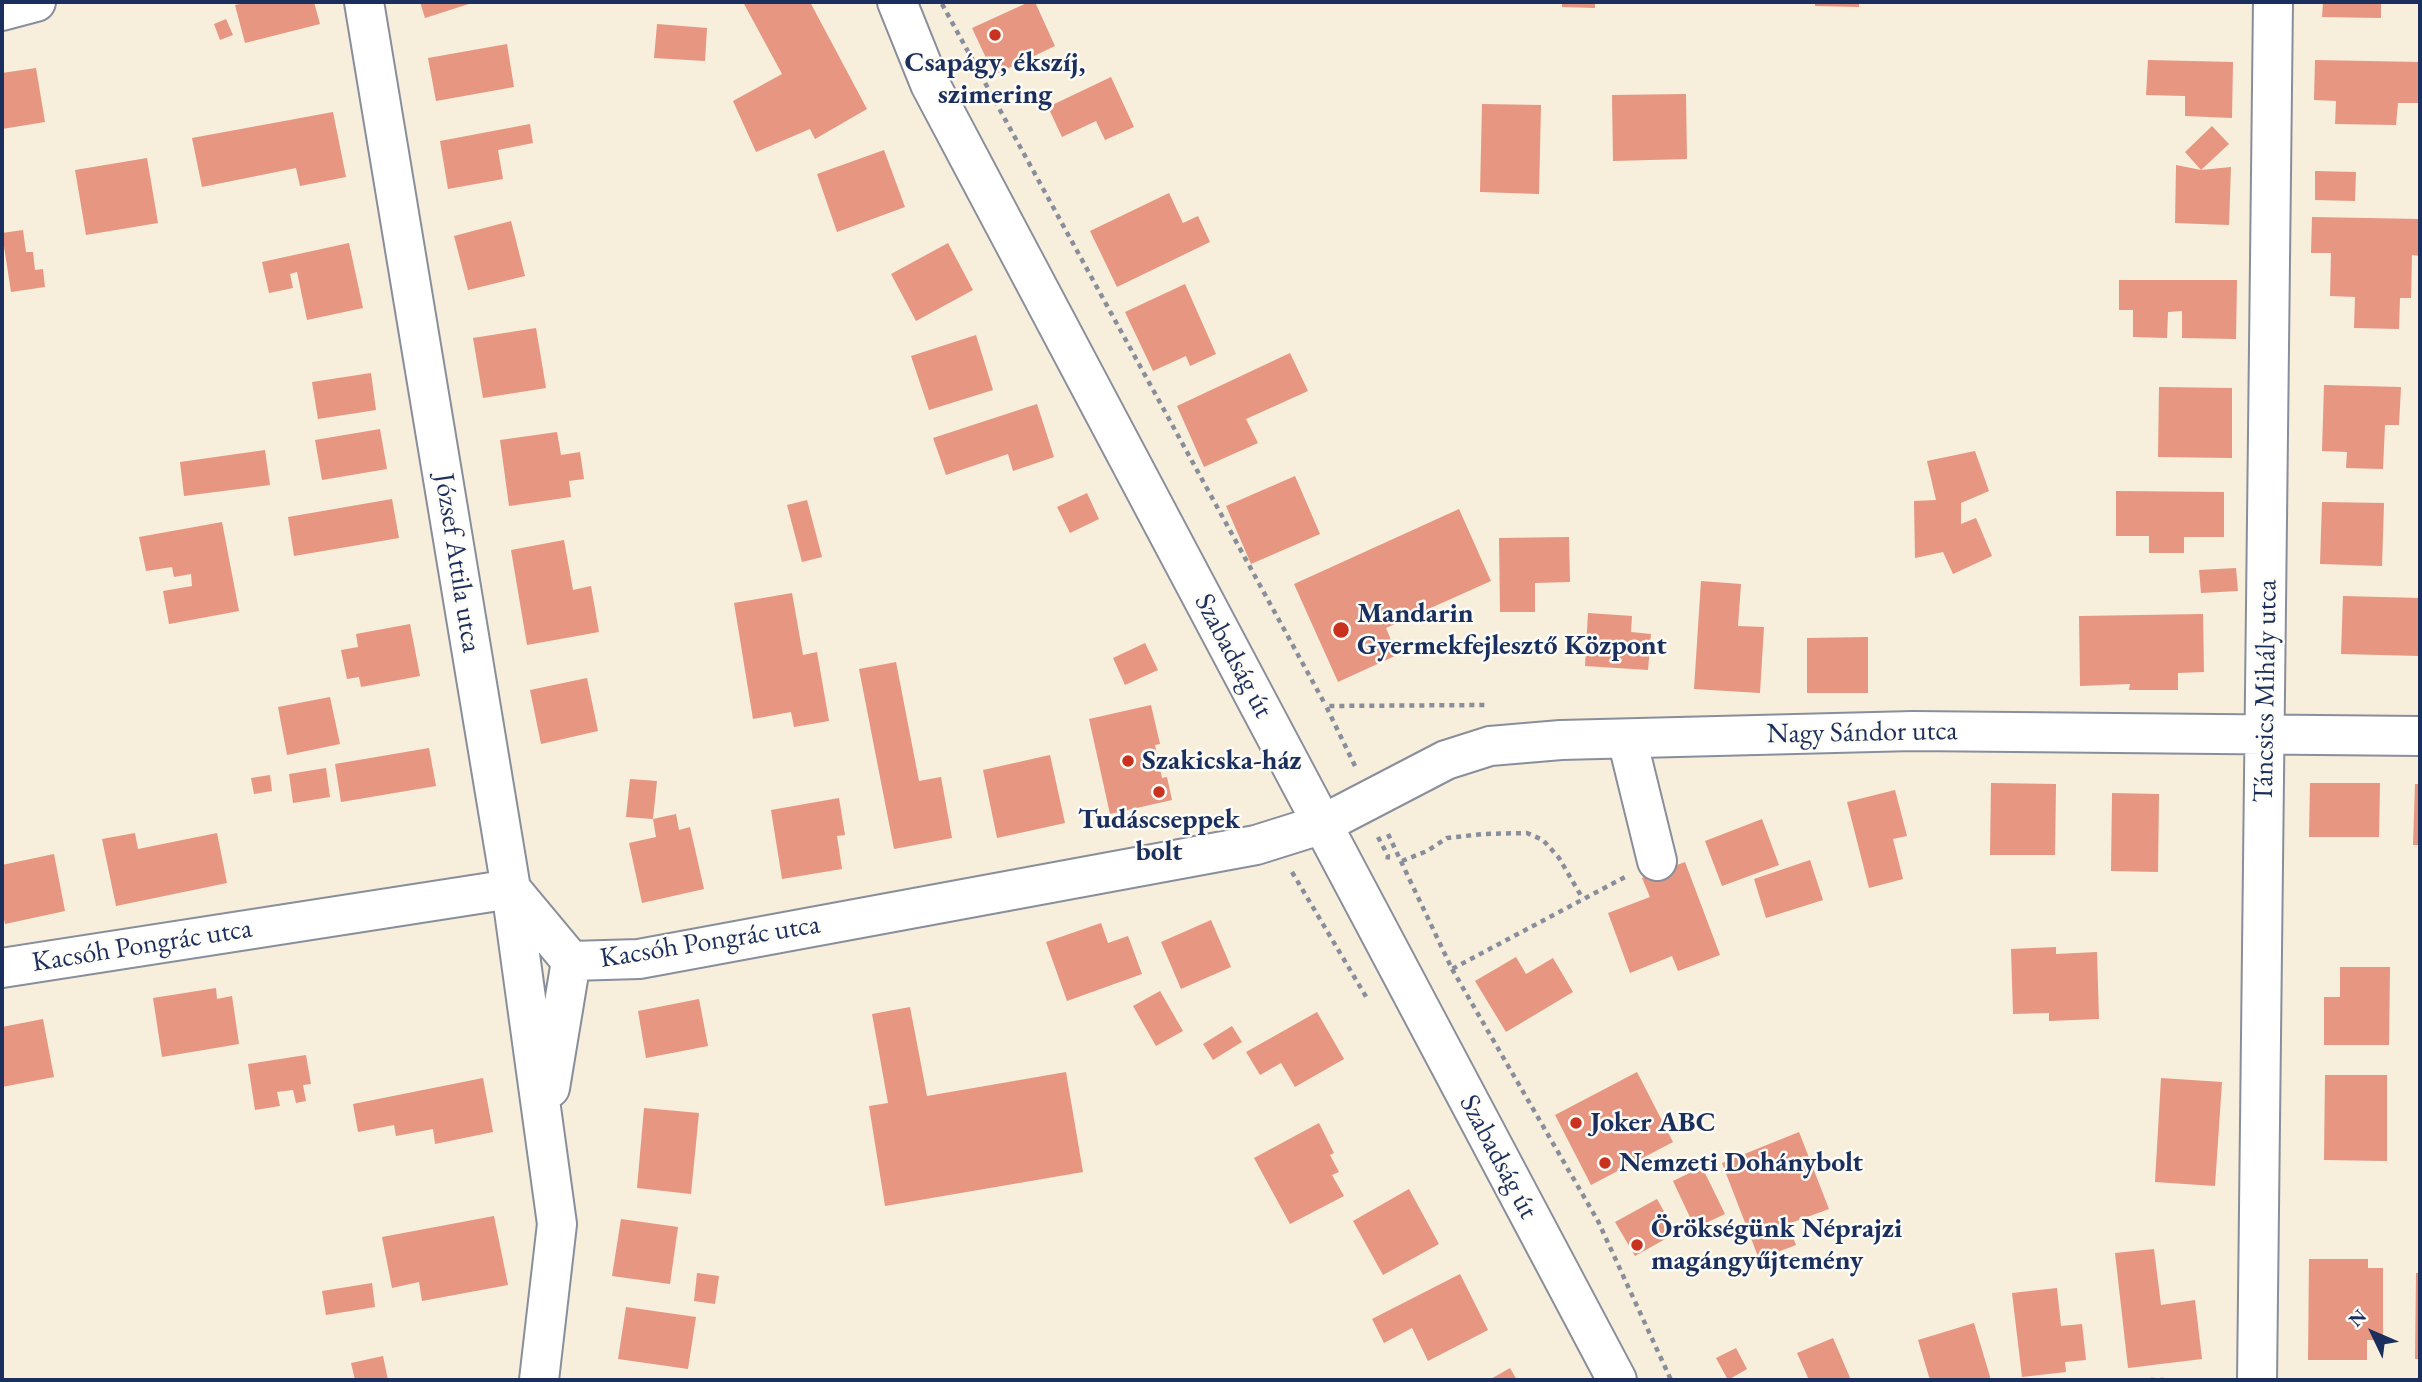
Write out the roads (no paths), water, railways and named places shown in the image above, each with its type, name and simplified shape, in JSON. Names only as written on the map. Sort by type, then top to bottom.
[{"type":"street","points":[[2,11],[36,2]]},
{"type":"street","name":"József Attila utca","points":[[363,2],[511,888],[557,1224],[539,1380]]},
{"type":"street","name":"Szabadság út","points":[[897,2],[930,84],[1617,1380]]},
{"type":"street","name":"Táncsics Mihály utca","points":[[2257,1380],[2273,2]]},
{"type":"street","name":"Nagy Sándor utca","points":[[1323,824],[1446,760],[1490,746],[1560,740],[1913,731],[2420,736]]},
{"type":"street","points":[[1627,739],[1657,860]]},
{"type":"street","name":"Kacsóh Pongrác utca","points":[[2,968],[511,888],[571,961],[652,956],[1256,845],[1323,824]]},
{"type":"street","name":"József Attila utca","points":[[544,1124],[571,961]]},
{"type":"place","name":"Csapágy, ékszíj, szimering","points":[[995,35]]},
{"type":"place","name":"Mandarin Gyermekfejlesztő Központ","points":[[1341,630]]},
{"type":"place","name":"Szakicska-ház","points":[[1128,761]]},
{"type":"place","name":"Tudáscseppek bolt","points":[[1159,792]]},
{"type":"place","name":"Joker ABC","points":[[1576,1123]]},
{"type":"place","name":"Nemzeti Dohánybolt","points":[[1605,1163]]},
{"type":"place","name":"Örökségünk Néprajzi magángyűjtemény","points":[[1637,1245]]}]
